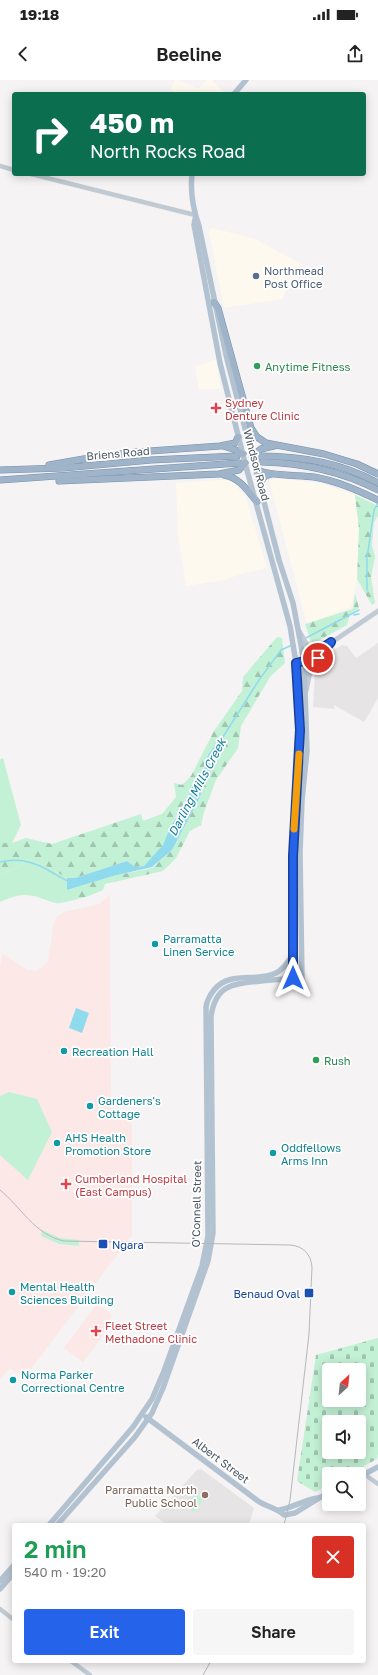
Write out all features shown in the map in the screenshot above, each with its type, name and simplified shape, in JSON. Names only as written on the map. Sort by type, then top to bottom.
[{"type":"highway","points":[[214,302],[218,308],[251,428],[257,437],[261,441],[324,454],[357,464],[378,474]]},
{"type":"highway","points":[[23,469],[129,452],[220,446],[233,443],[238,437]]},
{"type":"highway","points":[[220,446],[233,449],[245,459]]},
{"type":"highway","points":[[20,480],[245,459],[265,447],[281,446]]},
{"type":"highway","points":[[260,456],[288,457],[323,462],[348,470],[376,482]]},
{"type":"highway","points":[[0,480],[56,481],[219,474],[239,470],[245,459]]},
{"type":"highway","name":"Briens Road","points":[[0,470],[63,468],[133,461],[245,459]]},
{"type":"highway","points":[[262,462],[293,464],[325,470],[357,480],[378,490]]},
{"type":"highway","points":[[257,471],[324,479],[366,494],[378,500]]},
{"type":"highway","points":[[261,487],[261,481],[264,476],[274,473]]},
{"type":"highway","points":[[219,474],[238,480],[256,502]]},
{"type":"main road","points":[[236,92],[246,80]]},
{"type":"main road","name":"Windsor Road","points":[[192,176],[192,197],[195,215],[199,226],[214,302],[233,382],[249,441],[245,459]]},
{"type":"main road","name":"Windsor Road","points":[[195,215],[194,225],[218,352],[238,437],[294,648],[300,730],[293,856],[293,978],[302,979],[300,853],[302,800],[307,751],[304,643],[299,631],[293,603],[279,560],[257,471]]},
{"type":"main road","points":[[245,459],[257,471]]},
{"type":"main road","points":[[296,663],[304,661],[378,611]]},
{"type":"main road","points":[[304,643],[308,647],[314,648],[331,642]]},
{"type":"main road","points":[[306,693],[311,667],[315,660],[331,642]]},
{"type":"main road","points":[[296,799],[302,800]]},
{"type":"main road","name":"O'Connell Street","points":[[51,1523],[142,1414],[158,1388],[202,1266],[206,1246],[206,1006],[208,998],[220,984],[237,977],[275,973],[283,967],[293,954]]},
{"type":"main road","name":"O'Connell Street","points":[[59,1523],[135,1437],[159,1400],[210,1254],[213,1212],[211,1016],[216,999],[224,989],[241,982],[293,978]]},
{"type":"main road","name":"Albert Street","points":[[142,1414],[258,1501],[270,1508],[279,1510],[284,1515],[290,1515],[314,1503],[318,1498]]},
{"type":"main road","points":[[366,1473],[378,1467]]},
{"type":"main road","points":[[279,1510],[292,1508],[312,1498],[318,1498],[322,1496]]},
{"type":"main road","points":[[0,1581],[12,1567]]},
{"type":"main road","points":[[0,1589],[12,1575]]},
{"type":"street","points":[[0,166],[12,169]]},
{"type":"street","points":[[40,176],[195,215]]},
{"type":"street","points":[[366,1477],[378,1484]]},
{"type":"street","points":[[0,1609],[12,1618]]},
{"type":"street","points":[[74,1663],[90,1675]]},
{"type":"shaded area","points":[[175,80],[179,80],[198,89],[206,80],[212,80],[224,92],[176,92],[170,89]]},
{"type":"shaded area","points":[[213,228],[255,239],[301,264],[282,299],[224,308],[209,232],[210,229]]},
{"type":"shaded area","points":[[216,359],[221,389],[199,389],[195,367]]},
{"type":"shaded area","points":[[275,478],[320,483],[355,495],[359,529],[357,579],[351,607],[307,624],[269,481]]},
{"type":"shaded area","points":[[228,480],[234,483],[246,498],[267,568],[241,574],[224,580],[186,586],[178,537],[176,483]]},
{"type":"shaded area","points":[[378,643],[378,698],[364,722],[334,705],[334,709],[313,707],[315,672],[322,658],[342,645],[347,646],[356,658]]},
{"type":"shaded area","name":"Cumberland Hospital (East Campus)","points":[[110,894],[111,1119],[132,1118],[132,1235],[24,1378],[10,1368],[0,1379],[0,965],[3,954],[27,970],[37,971],[48,961],[54,922],[57,917],[64,912],[100,904]]},
{"type":"shaded area","points":[[97,1304],[112,1315],[100,1340],[83,1362],[64,1348]]},
{"type":"shaded area","name":"Parramatta North Public School","points":[[201,1469],[254,1508],[250,1523],[164,1523],[155,1516],[197,1470]]},
{"type":"green space","points":[[355,495],[378,506],[378,516],[374,522],[372,545],[375,557],[371,577],[375,603],[372,605],[357,579],[359,529]]},
{"type":"green space","points":[[355,593],[359,608],[350,614],[347,625],[316,642],[311,642],[305,624],[353,609]]},
{"type":"green space","points":[[277,637],[282,638],[285,663],[270,677],[241,726],[238,748],[216,780],[204,812],[201,825],[190,831],[176,858],[163,871],[105,884],[103,890],[86,897],[61,903],[67,890],[113,876],[152,868],[172,850],[200,797],[206,777],[220,751],[208,755],[205,765],[171,826],[163,846],[144,866],[135,867],[127,861],[75,878],[67,878],[48,867],[28,859],[18,867],[0,874],[0,843],[12,843],[26,838],[52,844],[141,814],[143,821],[162,814],[176,797],[174,783],[182,785],[191,776],[214,731],[242,691],[243,677]]},
{"type":"green space","points":[[3,758],[21,825],[12,843],[0,843],[0,759]]},
{"type":"green space","points":[[28,859],[48,867],[67,878],[67,890],[61,903],[29,895],[15,897],[0,902],[0,874],[18,867]]},
{"type":"green space","points":[[9,1092],[37,1099],[52,1132],[28,1180],[0,1155],[0,1096]]},
{"type":"green space","points":[[42,1230],[60,1238],[79,1240],[79,1246],[59,1244],[41,1236]]},
{"type":"green space","points":[[378,1338],[377,1459],[362,1467],[322,1467],[322,1488],[315,1492],[297,1481],[316,1355]]},
{"type":"green space","points":[[195,1493],[203,1500],[194,1512],[185,1506]]},
{"type":"water","points":[[224,739],[220,751],[206,777],[200,797],[172,850],[152,867],[113,876],[67,890],[67,878],[75,878],[127,861],[135,867],[144,866],[163,845],[171,826],[187,800],[193,785],[203,772],[208,755],[219,740]]},
{"type":"water","points":[[76,1008],[89,1013],[82,1033],[69,1028]]},
{"type":"waterway","name":"Darling Mills Creek","points":[[367,590],[367,558],[374,510],[378,503]]},
{"type":"waterway","name":"Darling Mills Creek","points":[[304,639],[359,610]]},
{"type":"waterway","name":"Darling Mills Creek","points":[[354,615],[359,614]]},
{"type":"waterway","name":"Darling Mills Creek","points":[[221,740],[259,680],[281,650],[292,645]]},
{"type":"waterway","name":"Darling Mills Creek","points":[[0,862],[12,860],[30,862],[41,866],[68,881]]},
{"type":"tram line","points":[[0,1190],[37,1227],[54,1238],[64,1241],[290,1245],[299,1247],[306,1252],[310,1258],[312,1267],[309,1334],[290,1500],[284,1523]]},
{"type":"tram line","points":[[203,1675],[210,1663]]},
{"type":"slow traffic","points":[[294,829],[299,754]]},
{"type":"place","name":"Northmead Post Office","points":[[256,276]]},
{"type":"place","name":"Anytime Fitness","points":[[257,366]]},
{"type":"place","name":"Sydney Denture Clinic","points":[[216,408]]},
{"type":"place","name":"Parramatta Linen Service","points":[[155,944]]},
{"type":"place","name":"Recreation Hall","points":[[64,1051]]},
{"type":"place","name":"Rush","points":[[316,1060]]},
{"type":"place","name":"Gardeners's Cottage","points":[[90,1106]]},
{"type":"place","name":"AHS Health Promotion Store","points":[[57,1143]]},
{"type":"place","name":"Oddfellows Arms Inn","points":[[273,1153]]},
{"type":"place","name":"Cumberland Hospital (East Campus)","points":[[66,1184]]},
{"type":"place","name":"Ngara","points":[[103,1244]]},
{"type":"place","name":"Mental Health Sciences Building","points":[[12,1292]]},
{"type":"place","name":"Benaud Oval","points":[[309,1293]]},
{"type":"place","name":"Fleet Street Methadone Clinic","points":[[96,1331]]},
{"type":"place","name":"Norma Parker Correctional Centre","points":[[13,1380]]},
{"type":"place","name":"Parramatta North Public School","points":[[205,1495]]},
{"type":"route","points":[[293,978],[293,856],[300,750],[296,663],[304,661],[331,642],[318,658]]}]
